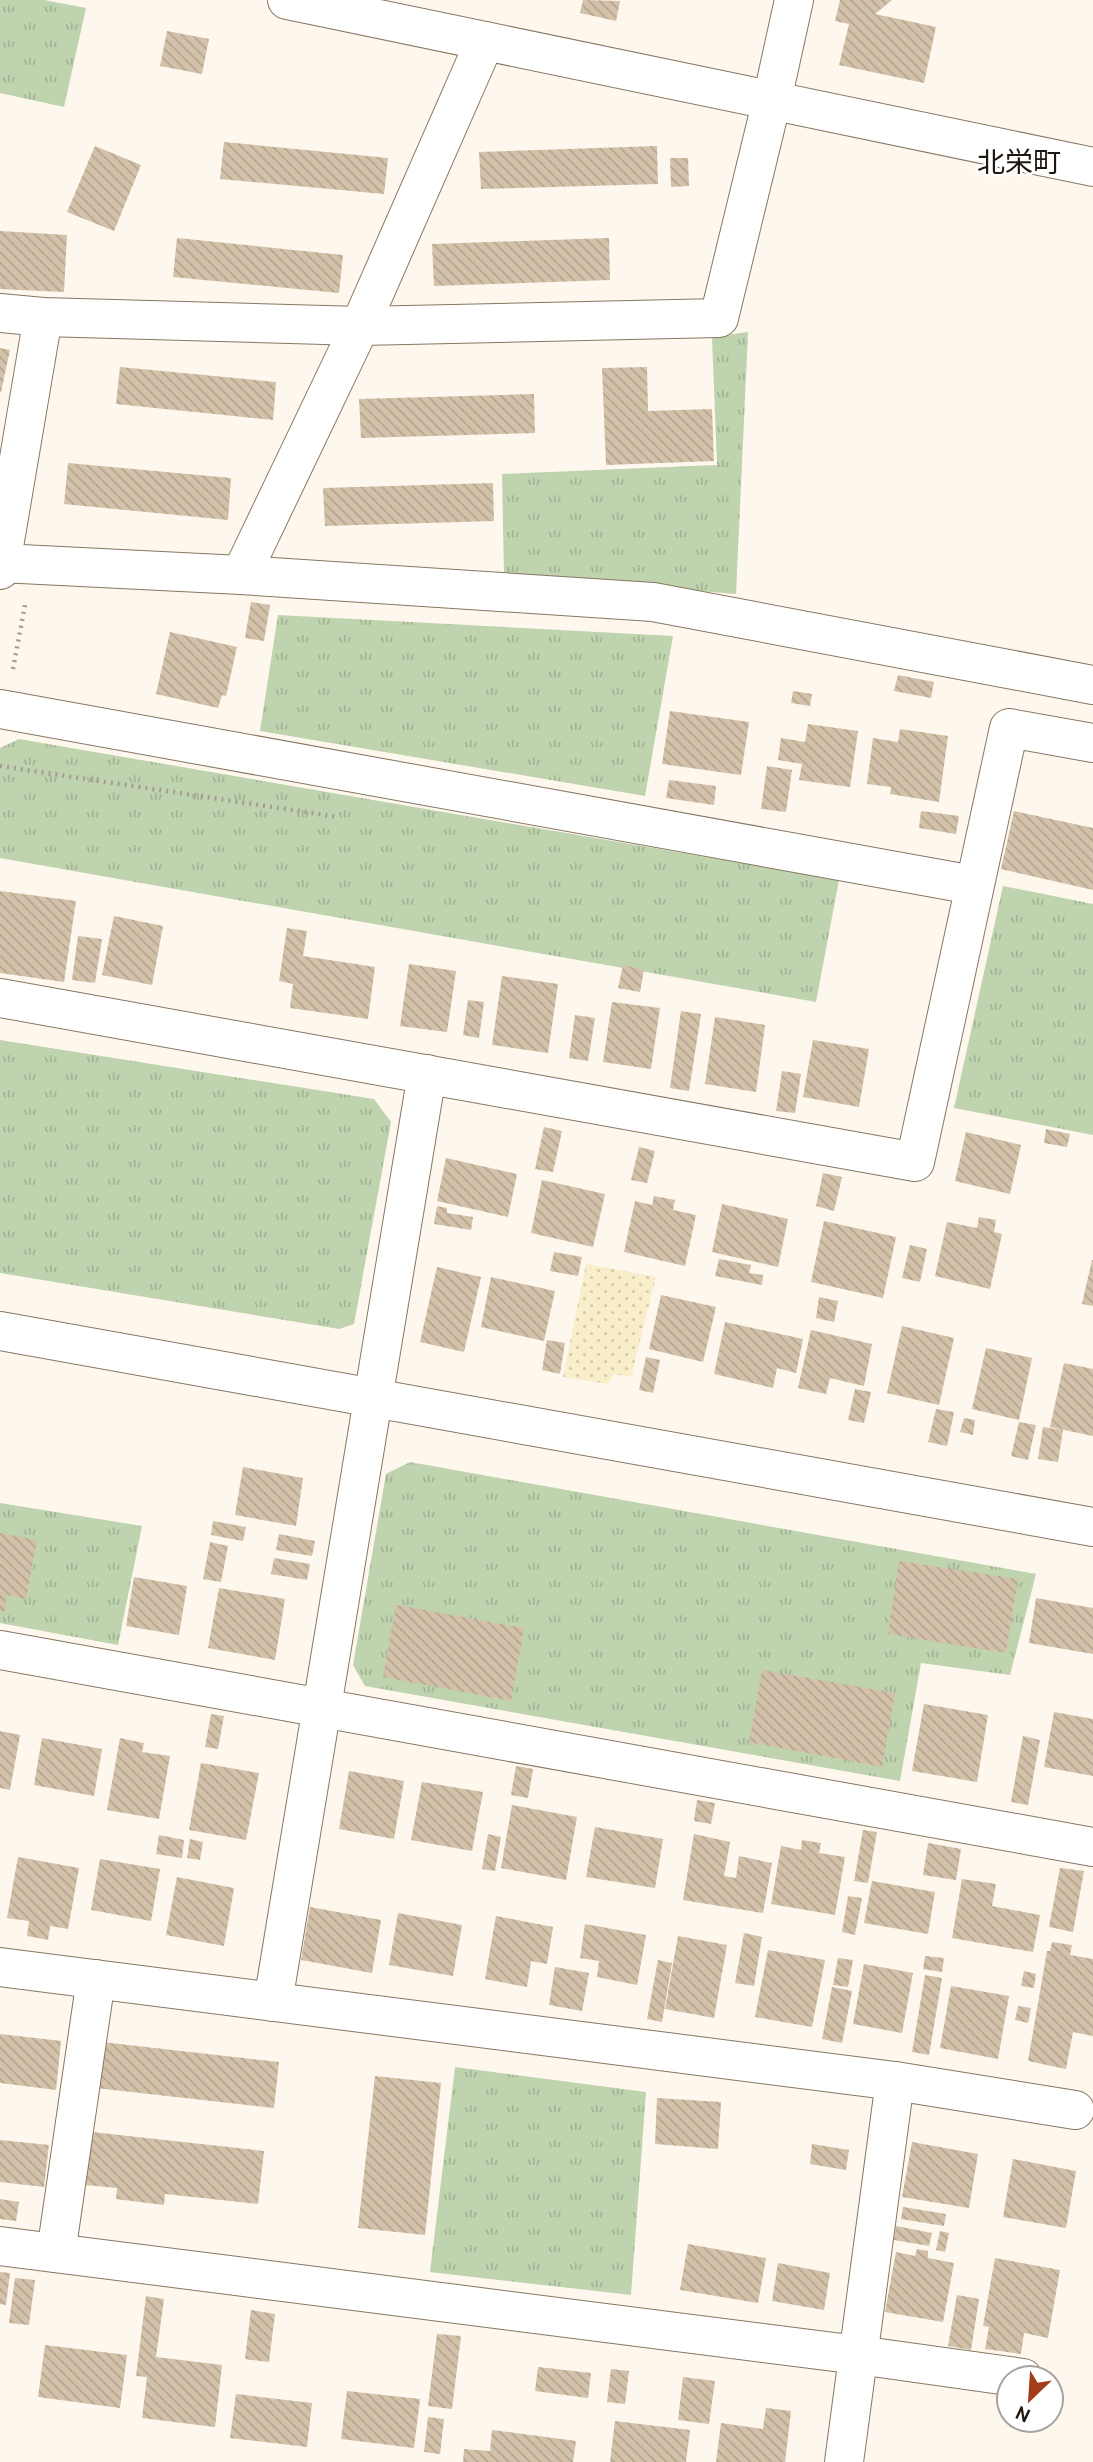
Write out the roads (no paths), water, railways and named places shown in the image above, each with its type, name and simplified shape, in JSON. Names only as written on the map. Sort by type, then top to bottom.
[{"type":"street","points":[[287,0],[348,6],[485,41],[1093,167]]},
{"type":"street","points":[[0,313],[43,317],[360,326],[719,318],[794,0]]},
{"type":"street","points":[[241,575],[360,326],[485,41]]},
{"type":"street","points":[[43,317],[1,566],[241,575],[653,602],[1093,685]]},
{"type":"street","points":[[0,709],[973,885]]},
{"type":"street","points":[[0,998],[915,1162],[1009,728],[1093,743]]},
{"type":"street","points":[[273,2002],[427,1074]]},
{"type":"street","points":[[0,1331],[1093,1528]]},
{"type":"street","points":[[0,1650],[1093,1847]]},
{"type":"street","points":[[0,1966],[895,2081],[1075,2110]]},
{"type":"street","points":[[56,2253],[96,1979]]},
{"type":"street","points":[[844,2462],[895,2081]]},
{"type":"street","points":[[0,2246],[995,2374]]},
{"type":"district","name":"北栄町","points":[[1019,162]]}]
